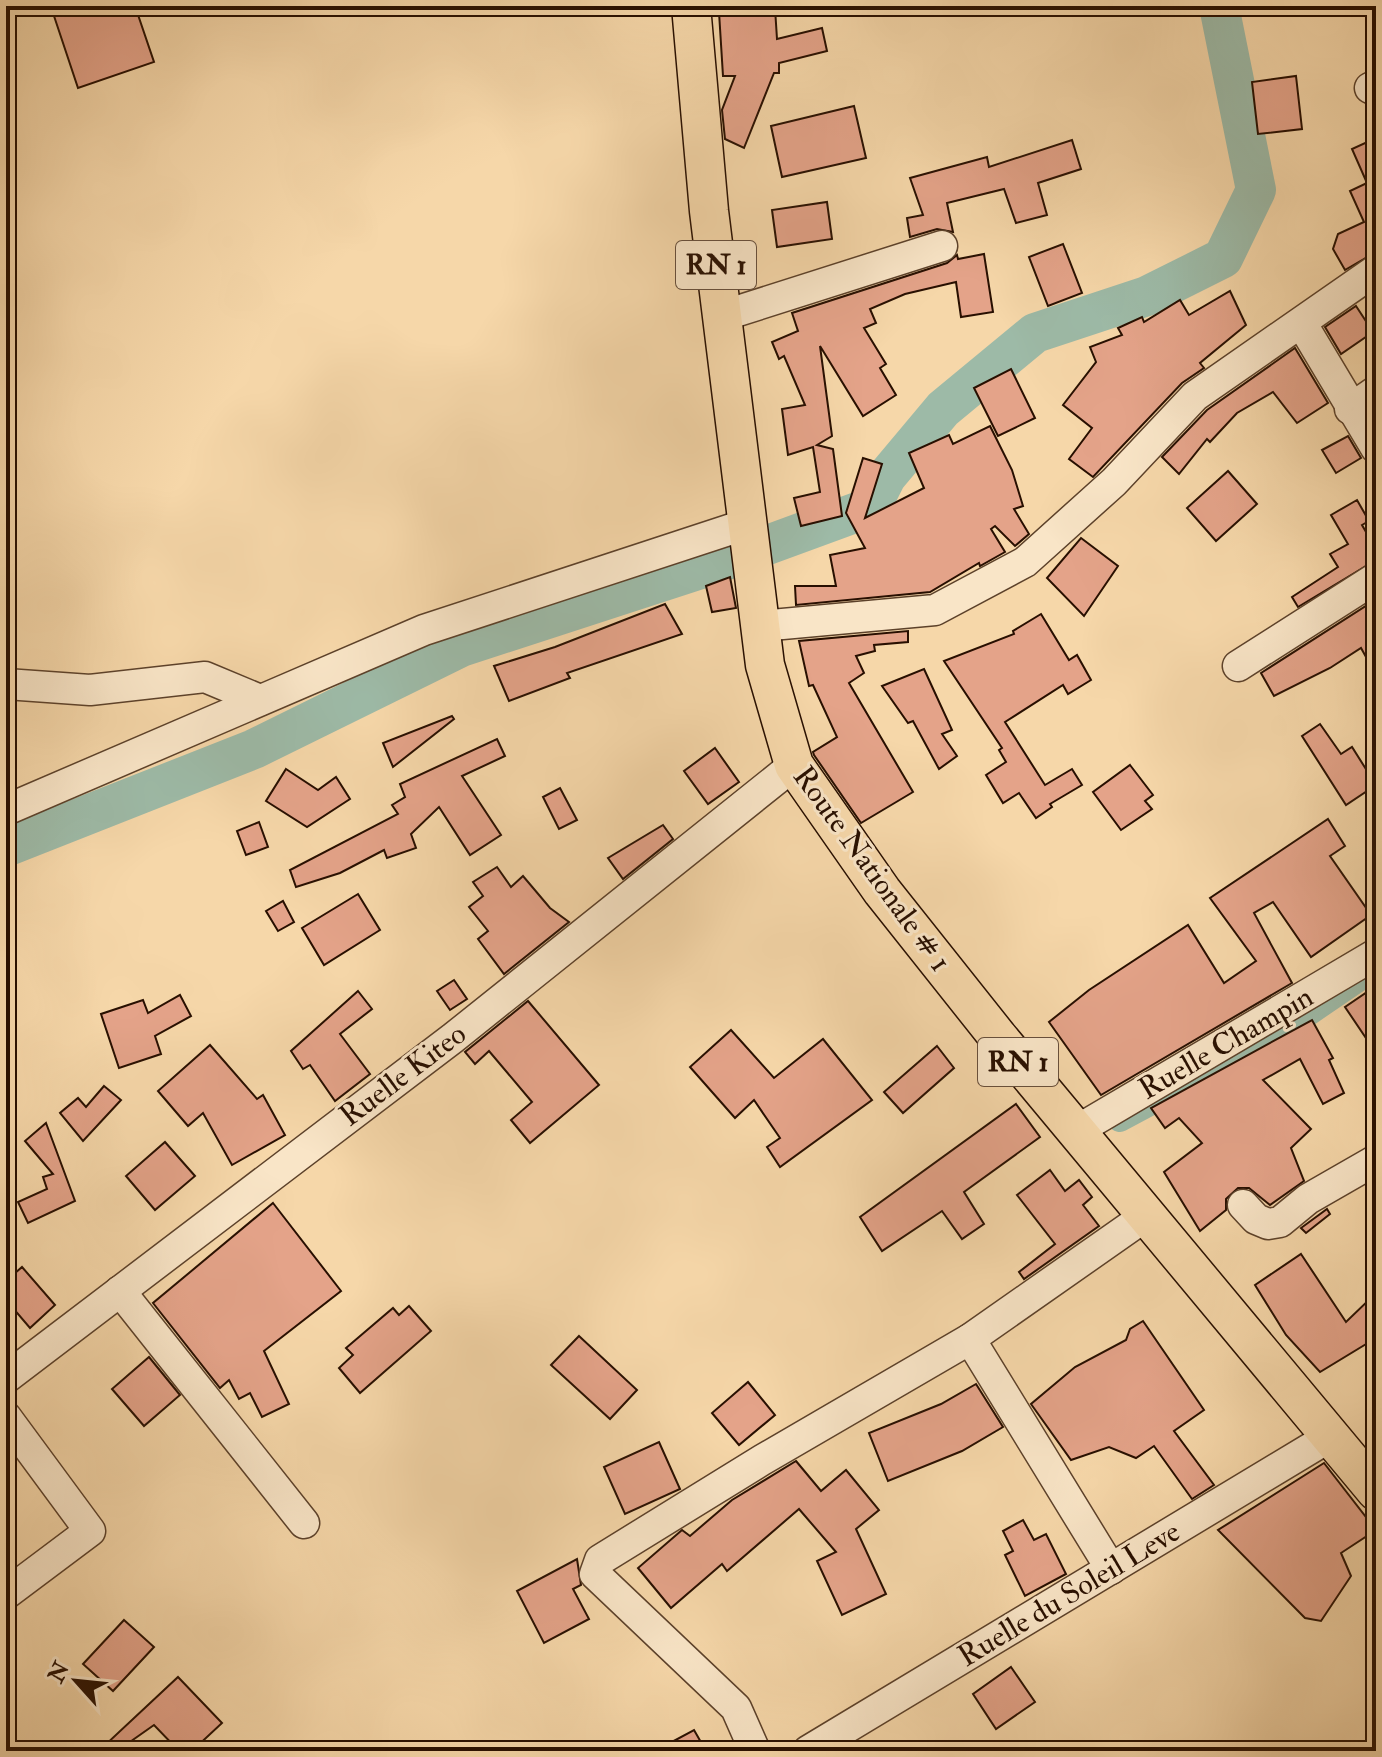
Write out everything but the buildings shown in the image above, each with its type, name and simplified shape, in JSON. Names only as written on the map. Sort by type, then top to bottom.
[{"type":"main road","name":"Route Nationale # 1","points":[[691,6],[722,316],[765,665],[794,765],[882,891],[1076,1131],[1376,1491]]},
{"type":"street","points":[[722,316],[942,246]]},
{"type":"street","points":[[760,626],[935,610],[1025,562],[1114,482],[1195,396],[1376,270]]},
{"type":"street","points":[[1302,324],[1376,448]]},
{"type":"street","points":[[1350,409],[1376,391]]},
{"type":"street","points":[[6,810],[424,630],[747,524]]},
{"type":"street","points":[[1238,666],[1376,578]]},
{"type":"street","points":[[6,684],[90,690],[205,677],[260,700]]},
{"type":"street","name":"Ruelle Kiteo","points":[[6,1378],[453,1038],[794,765]]},
{"type":"street","name":"Ruelle Champin","points":[[1076,1131],[1376,954]]},
{"type":"street","points":[[1243,1205],[1256,1219],[1268,1224],[1280,1222],[1308,1199],[1376,1160]]},
{"type":"street","points":[[755,1751],[736,1708],[595,1574],[600,1560],[762,1460],[970,1339],[1147,1215]]},
{"type":"street","points":[[120,1291],[304,1523]]},
{"type":"street","points":[[970,1339],[1111,1569]]},
{"type":"street","points":[[6,1417],[90,1531],[6,1594]]},
{"type":"street","name":"Ruelle du Soleil Leve","points":[[808,1751],[1331,1436]]},
{"type":"waterway","points":[[6,847],[254,749],[461,647],[713,565],[871,507],[886,477],[943,409],[1035,333],[1147,296],[1223,258],[1256,190],[1219,6]]},
{"type":"waterway","points":[[1120,1120],[1275,1037],[1367,974]]}]
